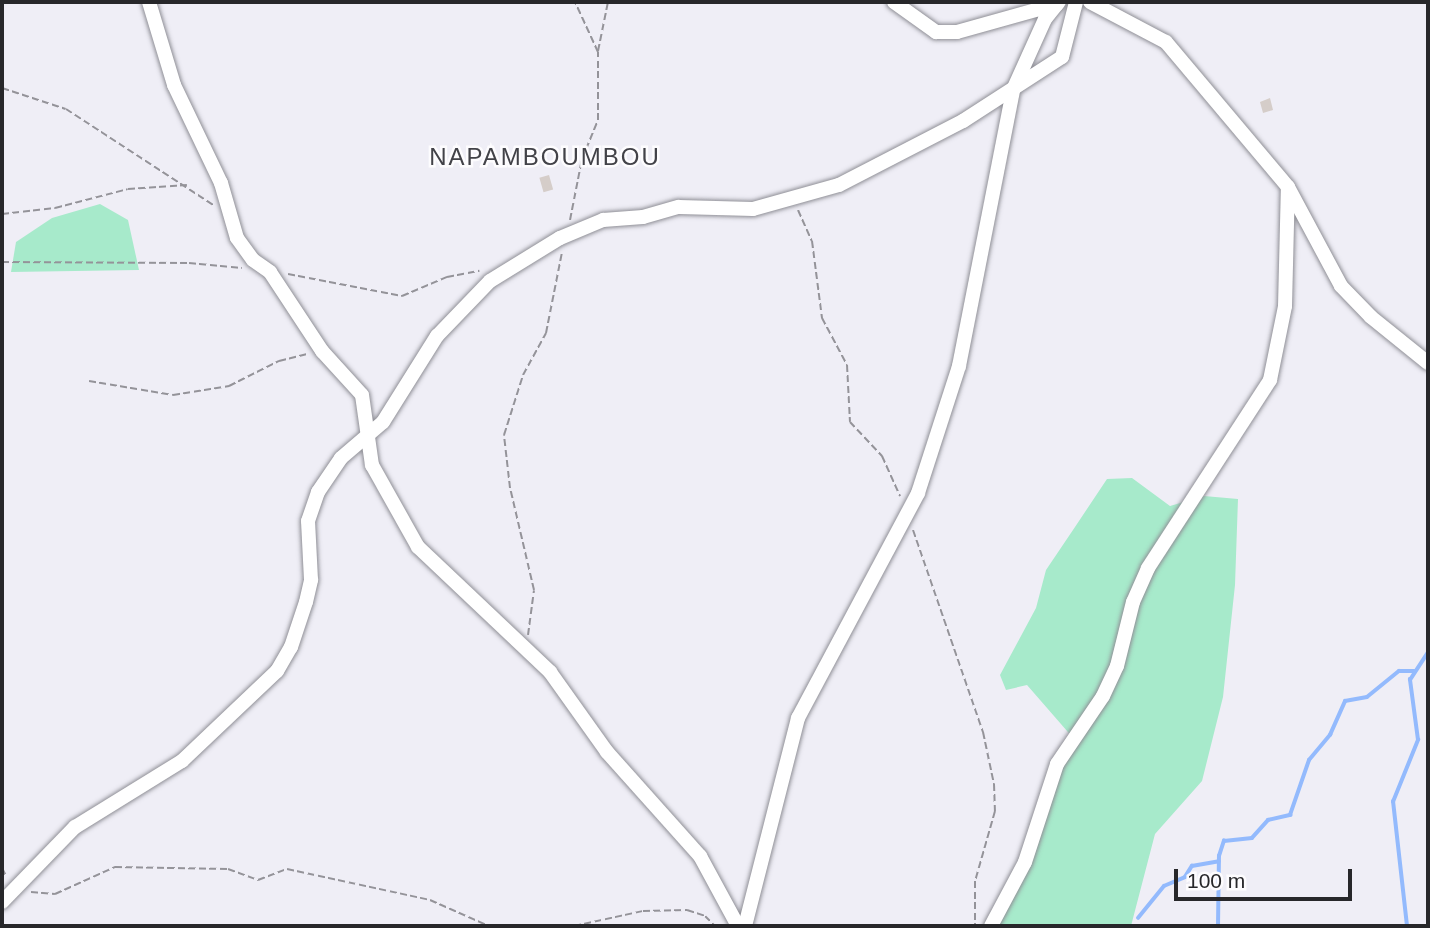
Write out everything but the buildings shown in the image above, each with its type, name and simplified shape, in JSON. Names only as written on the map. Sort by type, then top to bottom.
[{"type":"street","points":[[149,2],[174,85],[221,183],[237,239],[253,260],[270,272],[322,351],[362,394],[372,465],[418,547],[550,671],[607,752],[700,856],[738,926]]},
{"type":"street","points":[[894,2],[936,32],[957,32],[1058,3]]},
{"type":"street","points":[[2,902],[75,827],[182,761],[277,671],[292,647],[309,591],[308,521],[318,492],[341,458],[367,439],[383,422],[437,336],[481,290],[511,266],[567,234],[603,220],[643,217],[680,207],[753,209],[793,201],[838,185],[1013,90],[1062,58],[1076,2]]},
{"type":"street","points":[[1090,2],[1166,42],[1288,187],[1341,286],[1371,317],[1428,363]]},
{"type":"street","points":[[745,926],[798,718],[918,493],[959,366],[1013,90],[1045,19],[1058,3]]},
{"type":"street","points":[[991,926],[1025,862],[1058,764],[1103,696],[1117,666],[1133,602],[1148,568],[1270,380],[1285,306],[1288,187]]},
{"type":"path","points":[[575,2],[598,52]]},
{"type":"path","points":[[526,650],[534,590],[510,488],[504,435],[523,375],[546,333],[582,159],[598,120],[598,52],[608,2]]},
{"type":"path","points":[[2,88],[66,108],[188,185],[219,212]]},
{"type":"path","points":[[2,214],[55,208],[128,189],[188,185]]},
{"type":"path","points":[[793,201],[812,241],[822,318],[847,365],[850,422],[893,474],[983,732],[994,785],[995,811],[975,881],[975,926]]},
{"type":"path","points":[[89,381],[173,395],[229,386],[279,361],[322,351]]},
{"type":"path","points":[[2,868],[14,889],[55,894],[115,867],[228,869],[258,880],[287,869],[430,900],[489,926]]},
{"type":"path","points":[[574,926],[643,911],[687,910],[705,916],[715,926]]},
{"type":"green space","points":[[100,204],[128,220],[139,270],[11,272],[16,242],[52,218]]},
{"type":"green space","points":[[1132,478],[1170,506],[1204,496],[1238,499],[1235,585],[1223,697],[1202,781],[1155,834],[1131,926],[991,926],[1074,739],[1027,685],[1006,690],[1000,675],[1036,608],[1046,570],[1107,479]]},
{"type":"waterway","points":[[1407,926],[1393,802],[1418,740],[1410,680],[1428,652]]},
{"type":"waterway","points":[[1218,926],[1219,856],[1224,841],[1252,838],[1268,820],[1290,815],[1309,760],[1330,735],[1345,701],[1367,697],[1399,671],[1414,671]]},
{"type":"waterway","points":[[1138,918],[1164,886],[1185,877],[1192,866],[1219,861]]},
{"type":"district","name":"NAPAMBOUMBOU","points":[[545,157]]}]
